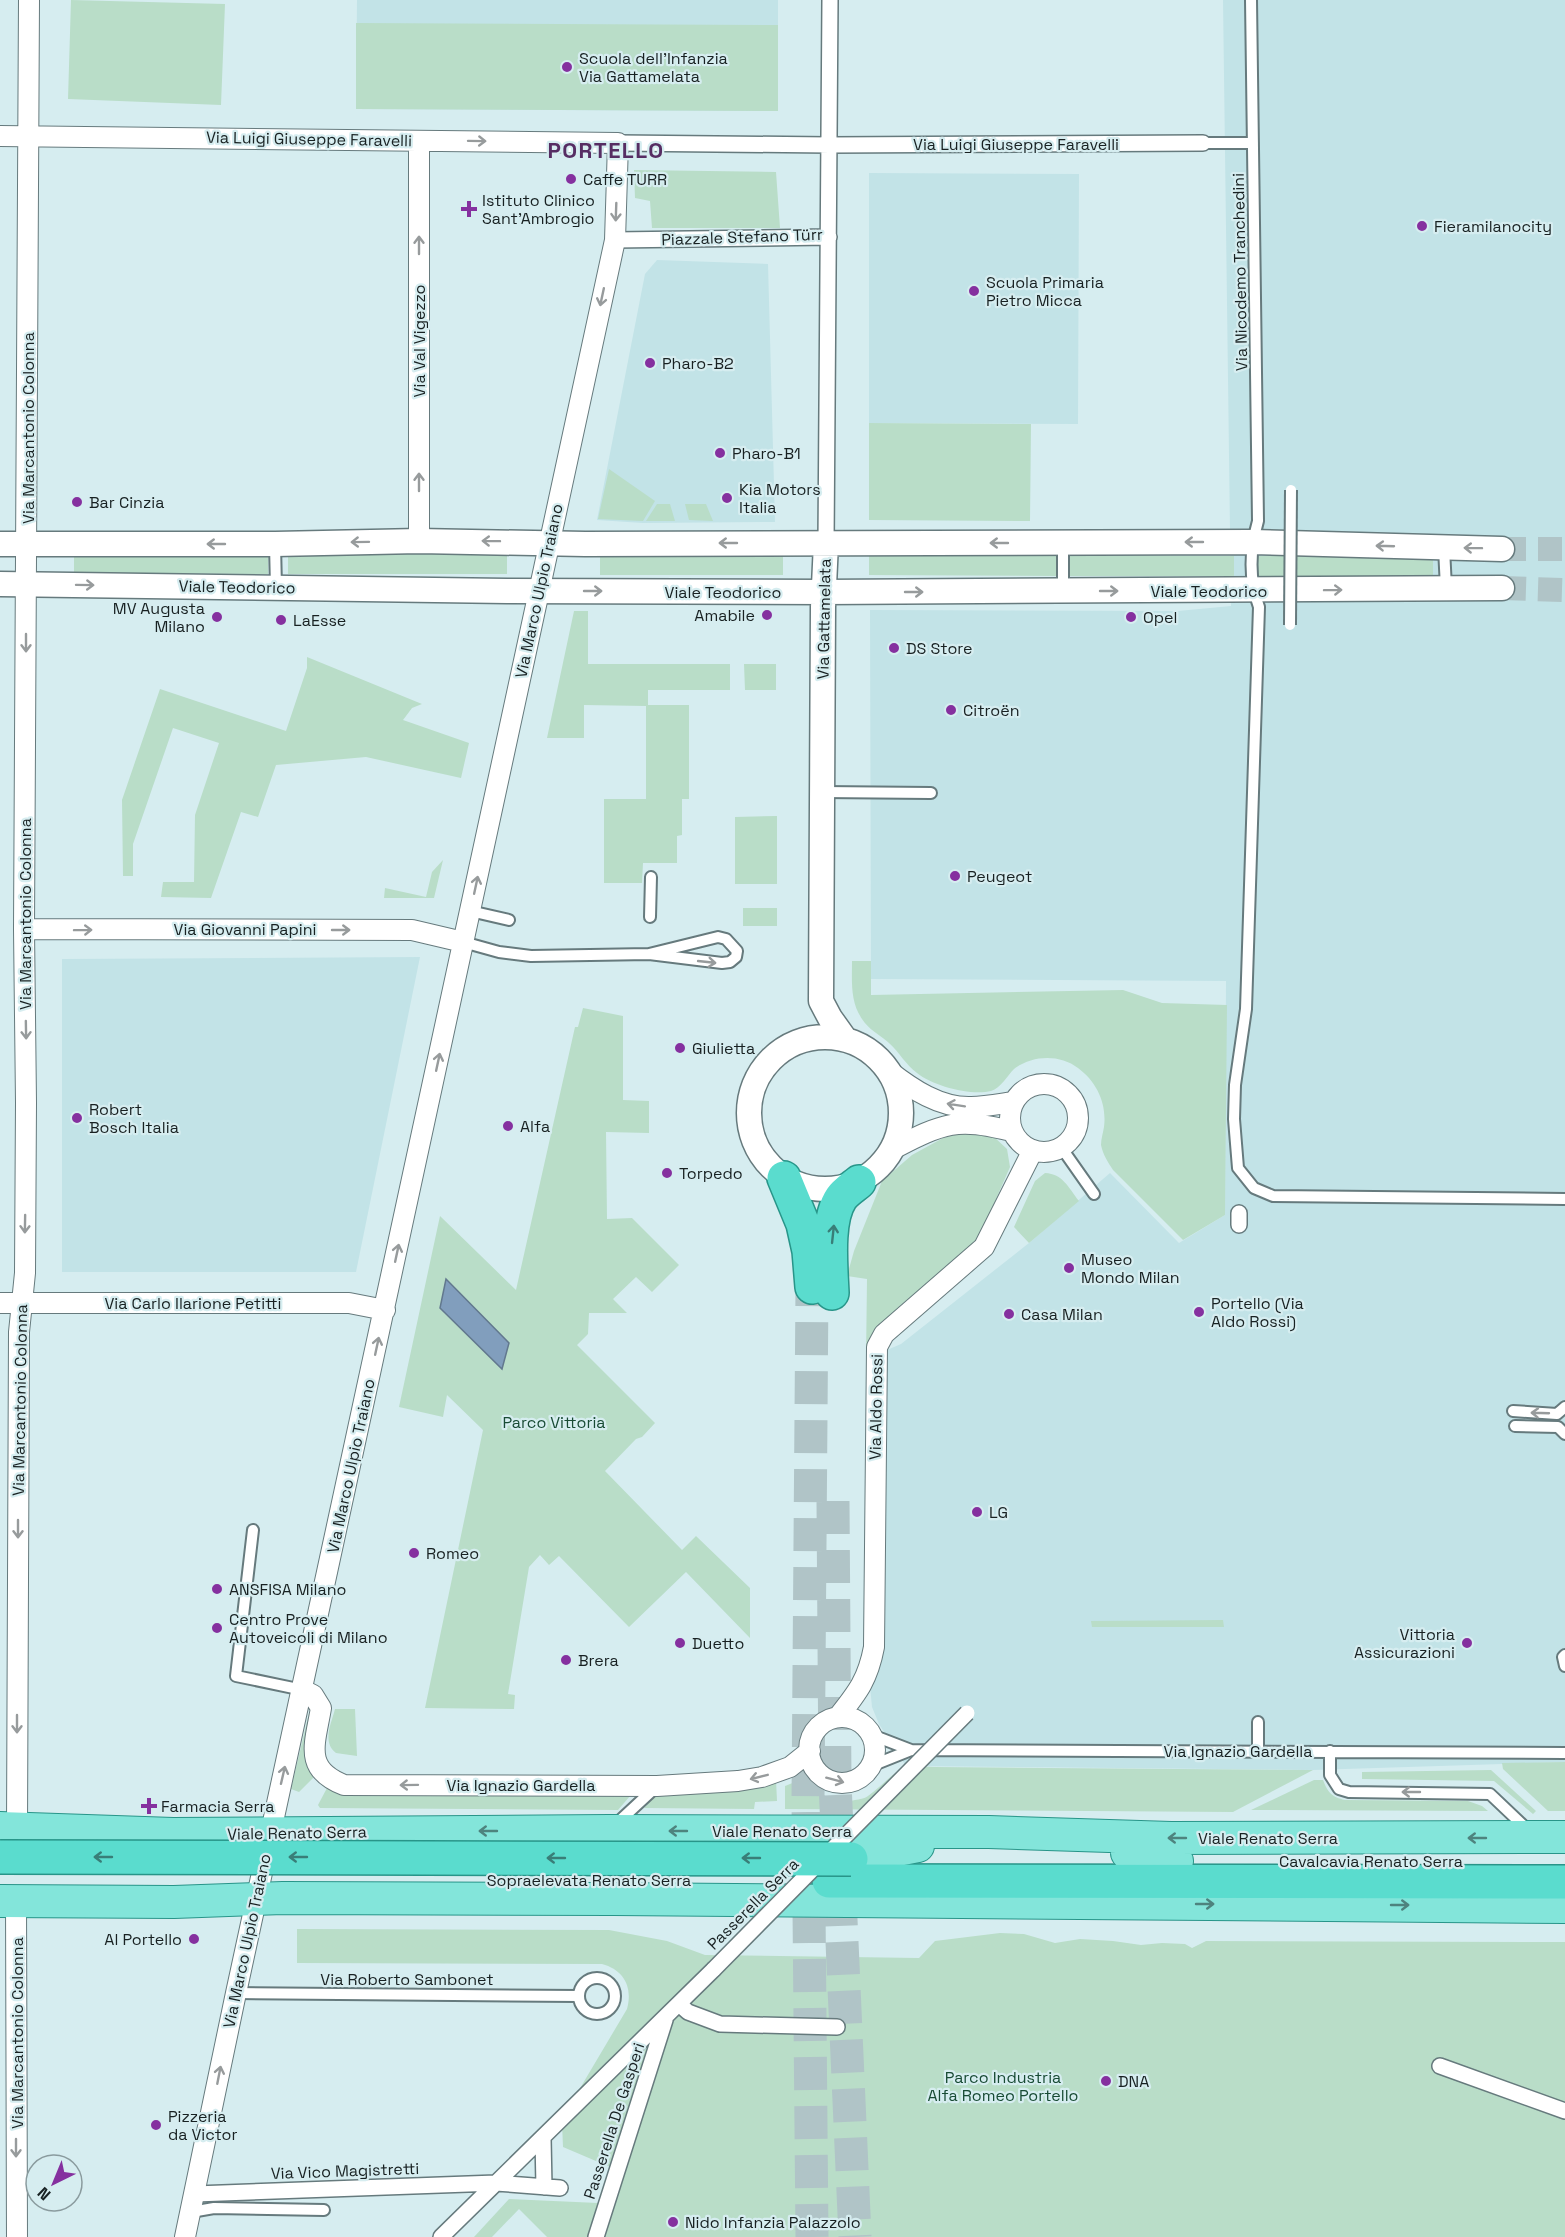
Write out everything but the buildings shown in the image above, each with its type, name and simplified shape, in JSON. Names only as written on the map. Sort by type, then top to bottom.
[{"type":"highway","points":[[784,1178],[803,1224],[822,1290],[831,1249],[835,1210],[842,1196],[859,1182]]},
{"type":"highway","name":"Sopraelevata Renato Serra","points":[[0,1857],[840,1870],[1177,1871]]},
{"type":"highway","name":"Cavalcavia Renato Serra","points":[[1177,1871],[1565,1862]]},
{"type":"highway","name":"Sopraelevata Renato Serra","points":[[5,1893],[840,1870]]},
{"type":"highway","name":"Cavalcavia Renato Serra","points":[[1177,1871],[1565,1882]]},
{"type":"main road","name":"Viale Renato Serra","points":[[8,1828],[173,1834],[610,1831],[989,1832],[1171,1838],[1550,1837]]},
{"type":"main road","points":[[367,1899],[353,1879],[348,1859],[360,1839],[380,1832]]},
{"type":"main road","points":[[840,1870],[989,1832],[1177,1871]]},
{"type":"main road","points":[[173,1834],[191,1844],[198,1861],[195,1882],[174,1902]]},
{"type":"main road","points":[[840,1870],[1000,1903],[1177,1871]]},
{"type":"main road","points":[[5,1893],[174,1902],[257,1898],[1565,1906]]},
{"type":"street","name":"Via Marcantonio Colonna","points":[[8,1828],[20,1302],[25,1262],[24,929],[28,544],[29,0]]},
{"type":"street","points":[[615,240],[618,143],[830,145],[830,0]]},
{"type":"street","name":"Via Luigi Giuseppe Faravelli","points":[[0,136],[618,143]]},
{"type":"street","name":"Via Val Vigezzo","points":[[418,141],[419,540]]},
{"type":"street","name":"Via Luigi Giuseppe Faravelli","points":[[830,145],[1203,143]]},
{"type":"street","name":"Piazzale Stefano Türr","points":[[615,240],[829,237],[830,145]]},
{"type":"street","name":"Via Gattamelata","points":[[799,1041],[821,1001],[829,237]]},
{"type":"street","name":"Via Marco Ulpio Traiano","points":[[185,2237],[615,240]]},
{"type":"street","points":[[0,544],[275,544],[419,540],[826,543],[1252,542],[1502,549]]},
{"type":"street","name":"Viale Teodorico","points":[[0,584],[824,592],[1502,588]]},
{"type":"street","name":"Via Giovanni Papini","points":[[24,929],[412,930],[463,942]]},
{"type":"street","points":[[821,1001],[845,1040]]},
{"type":"street","points":[[889,1071],[898,1089],[902,1109],[900,1130],[893,1149],[879,1168],[859,1182],[841,1189],[821,1190],[802,1187],[784,1178],[765,1162],[753,1141],[748,1117],[751,1093],[761,1071],[778,1053],[799,1041],[822,1037],[845,1040],[870,1052],[889,1071],[916,1090],[946,1104],[970,1107],[1014,1102]]},
{"type":"street","points":[[1052,1085],[1063,1089],[1071,1097],[1076,1108],[1078,1119],[1076,1130],[1070,1140],[1052,1151],[1033,1150],[1024,1146],[1012,1131],[1010,1111],[1014,1102],[1020,1093],[1030,1086],[1052,1085]]},
{"type":"street","points":[[893,1149],[930,1131],[950,1125],[979,1125],[1012,1131]]},
{"type":"street","name":"Via Aldo Rossi","points":[[838,1717],[862,1686],[871,1663],[875,1632],[877,1347],[884,1334],[984,1246],[1033,1150]]},
{"type":"street","name":"Via Carlo Ilarione Petitti","points":[[0,1303],[349,1303],[385,1310]]},
{"type":"street","name":"Via Aldo Rossi","points":[[862,1686],[868,1731]]},
{"type":"street","name":"Via Ignazio Gardella","points":[[303,1690],[313,1695],[321,1708],[313,1752],[315,1761],[325,1775],[344,1785],[657,1786],[738,1782],[762,1777],[790,1767],[810,1750]]},
{"type":"street","name":"Passerella Serra","points":[[441,2237],[666,2017],[967,1713]]},
{"type":"street","name":"Via Ignazio Gardella","points":[[868,1731],[853,1719],[838,1717],[826,1721],[817,1729],[810,1750],[812,1762],[817,1771],[826,1779],[837,1782],[856,1780],[871,1766]]},
{"type":"street","points":[[868,1731],[875,1752],[871,1766]]},
{"type":"street","name":"Via Marcantonio Colonna","points":[[5,1893],[18,2237]]},
{"type":"street","points":[[679,2004],[688,2012],[720,2024],[837,2027]]},
{"type":"street","name":"Passerella De Gasperi","points":[[596,2237],[666,2017]]},
{"type":"street","points":[[1440,2066],[1565,2111]]},
{"type":"street","points":[[543,2138],[544,2187]]},
{"type":"street","name":"Via Vico Magistretti","points":[[193,2203],[496,2184],[560,2188]]},
{"type":"lane","name":"Via Nicodemo Tranchedini","points":[[1251,0],[1258,521],[1252,542],[1253,591],[1259,607],[1246,997],[1235,1085],[1234,1119],[1238,1168],[1254,1188],[1273,1196],[1565,1199]]},
{"type":"lane","points":[[1203,143],[1253,143]]},
{"type":"lane","points":[[1290,625],[1291,490]]},
{"type":"lane","points":[[1063,543],[1064,591]]},
{"type":"lane","points":[[275,544],[276,588]]},
{"type":"lane","points":[[1444,548],[1446,588]]},
{"type":"lane","points":[[822,792],[931,793]]},
{"type":"lane","points":[[650,917],[651,877]]},
{"type":"lane","points":[[470,911],[509,920]]},
{"type":"lane","points":[[463,942],[499,952],[531,956],[649,954],[722,963],[730,962],[736,957],[737,951],[726,939],[718,937],[649,954]]},
{"type":"lane","points":[[1061,1147],[1094,1194]]},
{"type":"lane","points":[[1513,1411],[1557,1414],[1565,1407]]},
{"type":"lane","points":[[1515,1426],[1558,1427],[1565,1434]]},
{"type":"lane","points":[[253,1530],[236,1676],[303,1690]]},
{"type":"lane","points":[[1565,1655],[1563,1657],[1565,1666]]},
{"type":"lane","points":[[1258,1722],[1258,1751]]},
{"type":"lane","name":"Via Ignazio Gardella","points":[[868,1731],[911,1750]]},
{"type":"lane","name":"Via Ignazio Gardella","points":[[871,1766],[911,1750],[1565,1753]]},
{"type":"lane","points":[[1330,1751],[1330,1775],[1339,1789],[1348,1792],[1490,1794],[1550,1837]]},
{"type":"lane","points":[[610,1831],[657,1786]]},
{"type":"lane","name":"Via Roberto Sambonet","points":[[236,1993],[579,1996]]},
{"type":"lane","points":[[193,2203],[214,2208],[324,2210]]},
{"type":"shaded area","name":"Scuola dell'Infanzia Via Gattamelata","points":[[357,0],[778,0],[778,111],[356,109]]},
{"type":"shaded area","points":[[1223,0],[1565,0],[1565,1762],[1313,1770],[906,1766],[879,1724],[872,1707],[866,1644],[866,1359],[901,1344],[1029,1243],[1110,1173],[1179,1243],[1225,1215],[1226,981],[871,979],[870,610],[1178,611],[1231,606]]},
{"type":"shaded area","name":"Scuola Primaria Pietro Micca","points":[[869,173],[1079,174],[1078,424],[869,423]]},
{"type":"shaded area","points":[[657,260],[768,264],[775,522],[643,523],[597,520],[645,274]]},
{"type":"shaded area","points":[[420,957],[356,1272],[62,1272],[62,959]]},
{"type":"green space","points":[[71,0],[225,4],[221,105],[68,99]]},
{"type":"green space","name":"Scuola dell'Infanzia Via Gattamelata","points":[[356,23],[778,25],[778,111],[356,109]]},
{"type":"green space","points":[[634,170],[776,172],[780,228],[652,228],[650,201],[635,198]]},
{"type":"green space","points":[[869,423],[1031,424],[1030,521],[869,520]]},
{"type":"green space","points":[[609,469],[655,501],[643,521],[598,519]]},
{"type":"green space","points":[[657,504],[670,504],[675,521],[646,521]]},
{"type":"green space","points":[[685,504],[706,504],[713,521],[689,520]]},
{"type":"green space","points":[[74,552],[268,553],[268,574],[74,573]]},
{"type":"green space","points":[[288,553],[507,554],[507,574],[288,574]]},
{"type":"green space","points":[[600,554],[783,555],[783,575],[600,575]]},
{"type":"green space","points":[[869,555],[1058,555],[1058,576],[869,575]]},
{"type":"green space","points":[[1069,555],[1234,556],[1234,576],[1069,576]]},
{"type":"green space","points":[[1252,556],[1433,556],[1433,577],[1252,576]]},
{"type":"green space","points":[[574,611],[588,611],[588,664],[730,664],[730,690],[648,690],[648,705],[689,705],[689,799],[682,799],[682,835],[677,836],[677,863],[643,863],[642,883],[604,883],[604,799],[646,799],[646,706],[584,705],[584,738],[547,738]]},
{"type":"green space","points":[[307,657],[422,704],[412,708],[403,720],[469,743],[461,778],[366,757],[276,765],[258,817],[241,812],[211,898],[161,897],[163,882],[194,882],[195,815],[219,743],[173,728],[133,844],[133,876],[123,876],[122,800],[160,689],[286,731],[307,668]]},
{"type":"green space","points":[[744,664],[776,664],[776,690],[745,690]]},
{"type":"green space","points":[[777,816],[777,884],[735,884],[735,817]]},
{"type":"green space","points":[[443,860],[434,898],[384,898],[385,888],[426,897],[432,872]]},
{"type":"green space","points":[[743,908],[777,908],[777,926],[743,926]]},
{"type":"green space","points":[[852,961],[871,961],[871,995],[1123,990],[1162,1003],[1227,1005],[1225,1215],[1183,1240],[1113,1170],[1101,1145],[1105,1118],[1099,1094],[1085,1074],[1071,1063],[1055,1058],[1029,1061],[1014,1069],[1001,1085],[991,1091],[983,1092],[952,1089],[924,1078],[862,1019],[855,1006],[852,991]]},
{"type":"green space","name":"Parco Vittoria","points":[[583,1008],[623,1016],[623,1100],[649,1101],[649,1133],[606,1132],[607,1219],[632,1218],[679,1265],[652,1292],[636,1277],[613,1299],[627,1313],[589,1313],[588,1334],[577,1345],[655,1423],[605,1471],[682,1550],[696,1536],[750,1588],[750,1638],[686,1572],[629,1627],[559,1556],[549,1565],[540,1555],[529,1567],[508,1694],[515,1695],[514,1709],[425,1708],[483,1430],[447,1395],[443,1417],[399,1407],[440,1216],[516,1290],[575,1027],[578,1027]]},
{"type":"green space","points":[[965,1132],[993,1136],[1007,1149],[1010,1167],[979,1238],[875,1330],[866,1359],[867,1279],[847,1276],[854,1251],[882,1181],[912,1155],[943,1138]]},
{"type":"green space","points":[[1045,1173],[1061,1179],[1079,1201],[1029,1243],[1014,1227],[1035,1181]]},
{"type":"green space","points":[[1223,1620],[1224,1627],[1092,1627],[1091,1621]]},
{"type":"green space","points":[[310,1709],[314,1711],[306,1753],[314,1777],[299,1792],[291,1789]]},
{"type":"green space","points":[[335,1709],[355,1709],[357,1756],[336,1753],[329,1744],[329,1732]]},
{"type":"green space","points":[[1565,1762],[1565,1811],[1548,1811],[1503,1769],[1502,1763]]},
{"type":"green space","points":[[906,1766],[1313,1770],[1233,1812],[785,1809],[785,1786],[800,1780],[818,1795],[831,1800],[847,1801],[866,1797]]},
{"type":"green space","points":[[1491,1770],[1536,1811],[1533,1814],[1494,1781],[1362,1779],[1362,1772]]},
{"type":"green space","points":[[776,1780],[777,1801],[755,1802],[754,1809],[644,1808],[655,1796],[753,1789]]},
{"type":"green space","points":[[1314,1780],[1323,1780],[1331,1794],[1345,1800],[1468,1801],[1488,1811],[1251,1810]]},
{"type":"green space","points":[[327,1788],[338,1794],[630,1796],[618,1810],[320,1808],[318,1805]]},
{"type":"green space","name":"Parco Industria Alfa Romeo Portello","points":[[297,1929],[609,1930],[667,1941],[705,1955],[919,1958],[935,1941],[1000,1933],[1024,1934],[1055,1943],[1080,1939],[1141,1945],[1185,1944],[1192,1948],[1206,1941],[1565,1942],[1565,2237],[603,2237],[613,2203],[599,2200],[610,2167],[563,2147],[562,2123],[627,2009],[628,1987],[621,1975],[616,1970],[602,1964],[297,1963]]},
{"type":"green space","points":[[509,2199],[598,2203],[588,2237],[547,2237],[519,2209],[492,2237],[474,2237]]},
{"type":"water","points":[[446,1279],[509,1343],[502,1369],[440,1308]]},
{"type":"tunnel","points":[[1502,549],[1565,549]]},
{"type":"tunnel","points":[[1502,588],[1565,590]]},
{"type":"tunnel","points":[[812,1287],[808,1800],[812,2237]]},
{"type":"tunnel","points":[[833,1501],[835,1783],[855,2237]]},
{"type":"place","name":"Scuola dell'Infanzia Via Gattamelata","points":[[567,67]]},
{"type":"place","name":"Caffe TURR","points":[[571,179]]},
{"type":"place","name":"Istituto Clinico Sant'Ambrogio","points":[[469,209]]},
{"type":"place","name":"Fieramilanocity","points":[[1422,226]]},
{"type":"place","name":"Scuola Primaria Pietro Micca","points":[[974,291]]},
{"type":"place","name":"Pharo-B2","points":[[650,363]]},
{"type":"place","name":"Pharo-B1","points":[[720,453]]},
{"type":"place","name":"Kia Motors Italia","points":[[727,498]]},
{"type":"place","name":"Bar Cinzia","points":[[77,502]]},
{"type":"place","name":"Amabile","points":[[767,615]]},
{"type":"place","name":"MV Augusta Milano","points":[[217,617]]},
{"type":"place","name":"Opel","points":[[1131,617]]},
{"type":"place","name":"LaEsse","points":[[281,620]]},
{"type":"place","name":"DS Store","points":[[894,648]]},
{"type":"place","name":"Citroën","points":[[951,710]]},
{"type":"place","name":"Peugeot","points":[[955,876]]},
{"type":"place","name":"Giulietta","points":[[680,1048]]},
{"type":"place","name":"Robert Bosch Italia","points":[[77,1118]]},
{"type":"place","name":"Alfa","points":[[508,1126]]},
{"type":"place","name":"Torpedo","points":[[667,1173]]},
{"type":"place","name":"Museo Mondo Milan","points":[[1069,1268]]},
{"type":"place","name":"Portello (Via Aldo Rossi)","points":[[1199,1312]]},
{"type":"place","name":"Casa Milan","points":[[1009,1314]]},
{"type":"place","name":"LG","points":[[977,1512]]},
{"type":"place","name":"Romeo","points":[[414,1553]]},
{"type":"place","name":"ANSFISA Milano","points":[[217,1589]]},
{"type":"place","name":"Centro Prove Autoveicoli di Milano","points":[[217,1628]]},
{"type":"place","name":"Duetto","points":[[680,1643]]},
{"type":"place","name":"Vittoria Assicurazioni","points":[[1467,1643]]},
{"type":"place","name":"Brera","points":[[566,1660]]},
{"type":"place","name":"Farmacia Serra","points":[[149,1806]]},
{"type":"place","name":"Al Portello","points":[[194,1939]]},
{"type":"place","name":"DNA","points":[[1106,2081]]},
{"type":"place","name":"Pizzeria da Victor","points":[[156,2125]]},
{"type":"place","name":"Nido Infanzia Palazzolo","points":[[673,2222]]},
{"type":"district","name":"PORTELLO","points":[[606,150]]}]
